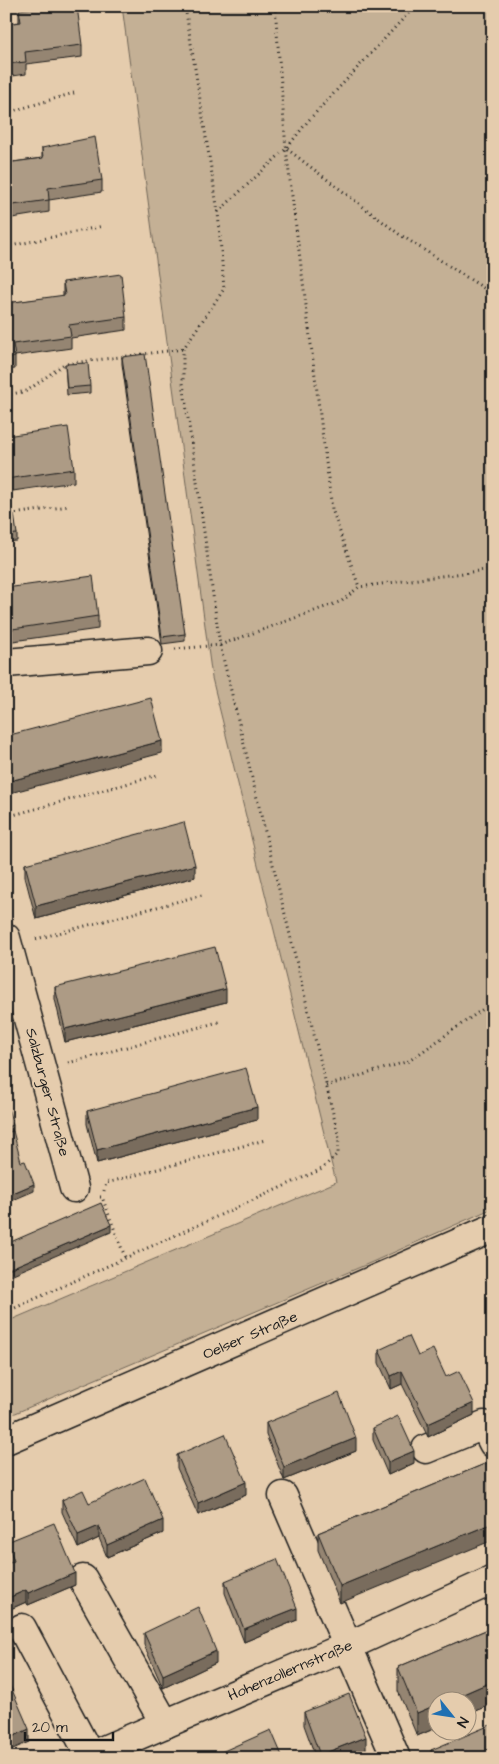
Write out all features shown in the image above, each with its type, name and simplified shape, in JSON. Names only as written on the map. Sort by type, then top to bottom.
[{"type":"street","points":[[6,663],[148,651]]},
{"type":"street","name":"Salzburger Straße","points":[[7,942],[74,1188]]},
{"type":"street","name":"Oelser Straße","points":[[6,1440],[493,1228]]},
{"type":"street","points":[[426,1449],[484,1425],[493,1443]]},
{"type":"street","points":[[283,1496],[396,1758]]},
{"type":"street","points":[[83,1579],[165,1724]]},
{"type":"street","name":"Hohenzollernstraße","points":[[87,1757],[348,1646],[493,1580]]},
{"type":"street","points":[[22,1628],[87,1757]]},
{"type":"path","points":[[6,1312],[322,1169],[338,1153],[340,1138],[220,645],[183,383],[183,349],[224,289],[218,212],[185,6]]},
{"type":"path","points":[[275,6],[286,149],[332,509],[359,587]]},
{"type":"path","points":[[218,212],[286,149],[308,121],[415,6]]},
{"type":"path","points":[[6,113],[74,93]]},
{"type":"path","points":[[286,149],[399,234],[493,294]]},
{"type":"path","points":[[6,247],[103,226]]},
{"type":"path","points":[[6,395],[27,391],[64,364],[183,349]]},
{"type":"path","points":[[6,515],[69,506]]},
{"type":"path","points":[[148,651],[220,645],[342,601],[359,587],[493,569]]},
{"type":"path","points":[[6,817],[158,775]]},
{"type":"path","points":[[7,942],[202,895]]},
{"type":"path","points":[[326,1086],[410,1061],[493,1002]]},
{"type":"path","points":[[42,1070],[222,1021]]},
{"type":"path","points":[[125,1257],[102,1197],[106,1183],[264,1140]]},
{"type":"path","points":[[74,1188],[102,1197]]},
{"type":"shaded area","points":[[122,6],[493,6],[493,1208],[370,1263],[6,1417],[6,1322],[336,1182],[212,678]]},
{"type":"building","points":[[51,6],[77,6],[82,45],[25,52],[26,62],[6,64],[6,24],[21,22],[19,10]]},
{"type":"building","points":[[95,137],[102,180],[48,188],[49,200],[6,206],[6,163],[43,158],[42,148]]},
{"type":"building","points":[[121,274],[126,317],[69,325],[71,336],[13,344],[15,357],[6,358],[7,303],[65,295],[63,282]]},
{"type":"building","points":[[145,354],[185,634],[162,637],[122,357]]},
{"type":"building","points":[[88,363],[90,386],[67,388],[65,364]]},
{"type":"building","points":[[68,427],[74,469],[6,479],[6,436]]},
{"type":"building","points":[[14,514],[17,534],[6,535],[6,515]]},
{"type":"building","points":[[93,576],[98,616],[6,630],[6,588]]},
{"type":"building","points":[[151,698],[162,741],[6,782],[6,736]]},
{"type":"building","points":[[184,822],[195,865],[36,906],[25,864]]},
{"type":"building","points":[[215,947],[226,989],[65,1029],[55,987]]},
{"type":"building","points":[[246,1068],[257,1107],[97,1150],[87,1111]]},
{"type":"building","points":[[6,1101],[13,1125],[6,1127]]},
{"type":"building","points":[[13,1131],[21,1162],[25,1161],[34,1184],[6,1196],[6,1133]]},
{"type":"building","points":[[101,1203],[111,1225],[6,1270],[6,1244]]},
{"type":"building","points":[[409,1336],[418,1356],[433,1349],[446,1377],[459,1371],[474,1403],[428,1424],[402,1371],[391,1376],[379,1350]]},
{"type":"building","points":[[339,1393],[356,1438],[284,1467],[266,1423]]},
{"type":"building","points":[[398,1416],[414,1451],[388,1462],[373,1428]]},
{"type":"building","points":[[225,1434],[246,1482],[198,1503],[177,1455]]},
{"type":"building","points":[[487,1463],[493,1479],[493,1523],[340,1586],[318,1533]]},
{"type":"building","points":[[145,1478],[163,1520],[107,1545],[99,1526],[78,1535],[62,1500],[83,1490],[89,1503]]},
{"type":"building","points":[[54,1523],[75,1573],[28,1593],[26,1590],[6,1599],[6,1565],[14,1561],[7,1542]]},
{"type":"building","points":[[277,1559],[297,1608],[244,1629],[225,1581]]},
{"type":"building","points":[[198,1607],[216,1651],[163,1675],[144,1633]]},
{"type":"building","points":[[493,1627],[493,1681],[468,1692],[426,1692],[426,1709],[417,1713],[398,1667]]},
{"type":"building","points":[[6,1676],[29,1729],[6,1740]]},
{"type":"building","points":[[349,1694],[366,1737],[320,1755],[304,1712]]},
{"type":"building","points":[[493,1724],[493,1754],[484,1758],[434,1758],[431,1750],[450,1742],[476,1742],[476,1731]]},
{"type":"building","points":[[271,1730],[283,1758],[208,1758]]}]
